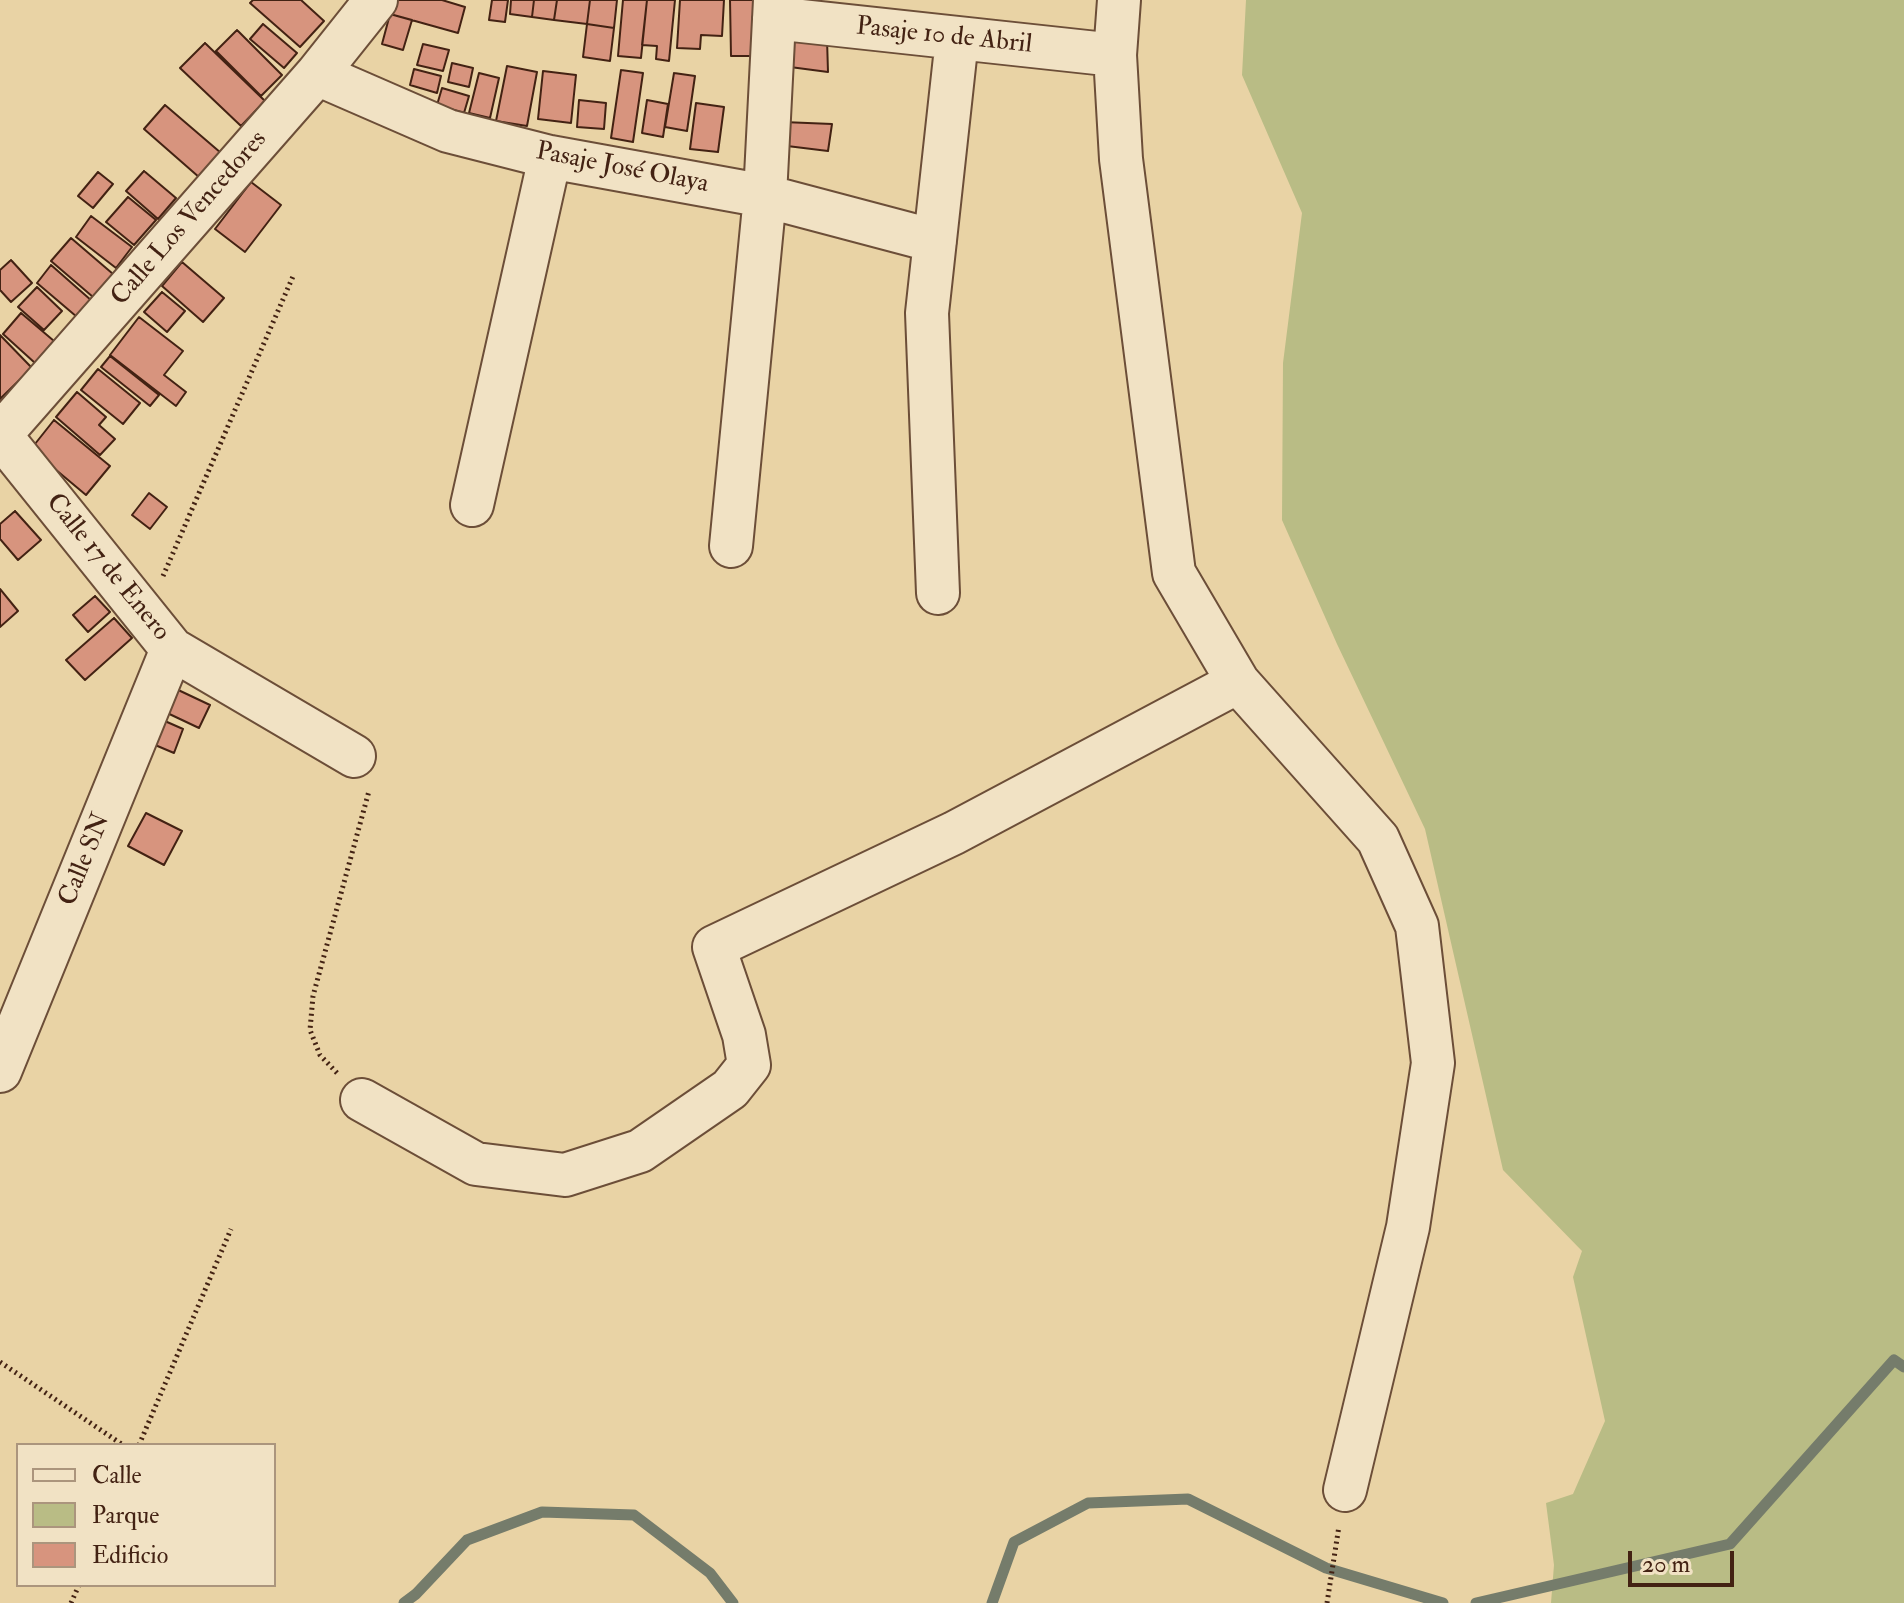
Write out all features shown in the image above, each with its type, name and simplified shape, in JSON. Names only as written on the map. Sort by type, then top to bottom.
[{"type":"street","name":"Calle Los Vencedores","points":[[0,435],[317,74],[376,0]]},
{"type":"street","points":[[1119,0],[1115,55],[1121,159],[1174,573],[1238,682],[1378,839],[1417,926],[1433,1063],[1408,1227],[1345,1490]]},
{"type":"street","points":[[731,546],[765,196],[774,9]]},
{"type":"street","name":"Pasaje 10 de Abril","points":[[774,9],[957,39],[1115,55]]},
{"type":"street","points":[[938,593],[927,313],[957,39]]},
{"type":"street","name":"Pasaje José Olaya","points":[[317,74],[448,131],[550,157],[765,196],[935,241]]},
{"type":"street","points":[[472,505],[550,157]]},
{"type":"street","name":"Calle 17 de Enero","points":[[0,435],[172,649],[354,756]]},
{"type":"street","name":"Calle SN","points":[[0,1071],[172,649]]},
{"type":"street","points":[[362,1100],[476,1164],[565,1175],[640,1151],[730,1089],[749,1065],[744,1035],[714,947],[954,833],[1238,682]]},
{"type":"path","points":[[145,617],[294,274]]},
{"type":"path","points":[[354,756],[370,783],[365,811],[313,996],[310,1030],[320,1055],[362,1100]]},
{"type":"path","points":[[140,1443],[231,1229]]},
{"type":"path","points":[[0,1362],[120,1443]]},
{"type":"path","points":[[1327,1603],[1345,1490]]},
{"type":"green space","points":[[1246,0],[1904,0],[1904,1603],[1551,1603],[1554,1565],[1546,1503],[1573,1494],[1605,1421],[1573,1277],[1582,1251],[1503,1170],[1425,829],[1282,520],[1283,363],[1302,213],[1242,75]]},
{"type":"building","points":[[253,0],[301,0],[324,21],[300,47],[250,3]]},
{"type":"building","points":[[394,0],[442,0],[465,7],[458,33],[390,14]]},
{"type":"building","points":[[492,0],[508,0],[505,22],[489,20]]},
{"type":"building","points":[[511,0],[534,0],[532,17],[510,14]]},
{"type":"building","points":[[534,0],[557,0],[554,20],[532,17]]},
{"type":"building","points":[[557,0],[590,0],[587,24],[554,20]]},
{"type":"building","points":[[590,0],[617,0],[614,28],[587,24]]},
{"type":"building","points":[[623,0],[647,0],[641,58],[618,56]]},
{"type":"building","points":[[647,0],[675,0],[669,61],[656,59],[657,46],[642,45]]},
{"type":"building","points":[[680,0],[724,0],[722,36],[701,35],[700,49],[677,48]]},
{"type":"building","points":[[730,0],[753,0],[753,56],[731,56]]},
{"type":"building","points":[[390,14],[412,20],[403,50],[382,44]]},
{"type":"building","points":[[263,24],[297,53],[284,68],[250,39]]},
{"type":"building","points":[[587,24],[614,28],[610,61],[583,57]]},
{"type":"building","points":[[237,30],[282,75],[261,96],[216,51]]},
{"type":"building","points":[[794,39],[827,39],[828,72],[790,67]]},
{"type":"building","points":[[205,43],[265,101],[241,126],[180,68]]},
{"type":"building","points":[[423,44],[449,50],[443,71],[417,65]]},
{"type":"building","points":[[452,63],[473,68],[469,87],[448,82]]},
{"type":"building","points":[[507,66],[537,72],[527,126],[496,121]]},
{"type":"building","points":[[414,69],[441,76],[437,93],[410,85]]},
{"type":"building","points":[[621,70],[643,73],[633,142],[611,138]]},
{"type":"building","points":[[543,71],[576,75],[571,123],[538,119]]},
{"type":"building","points":[[479,73],[499,78],[490,118],[469,113]]},
{"type":"building","points":[[674,73],[695,76],[687,131],[665,127]]},
{"type":"building","points":[[442,88],[469,96],[464,113],[437,105]]},
{"type":"building","points":[[579,100],[606,103],[604,129],[577,127]]},
{"type":"building","points":[[647,100],[668,104],[663,137],[642,133]]},
{"type":"building","points":[[696,103],[724,107],[718,152],[690,149]]},
{"type":"building","points":[[165,105],[221,153],[200,178],[144,129]]},
{"type":"building","points":[[783,122],[832,124],[828,151],[779,145]]},
{"type":"building","points":[[144,171],[176,198],[158,219],[126,191]]},
{"type":"building","points":[[98,172],[113,184],[93,208],[78,196]]},
{"type":"building","points":[[251,182],[281,205],[245,252],[215,229]]},
{"type":"building","points":[[128,197],[156,220],[134,245],[106,222]]},
{"type":"building","points":[[91,216],[132,247],[116,268],[76,237]]},
{"type":"building","points":[[71,238],[113,274],[93,297],[51,261]]},
{"type":"building","points":[[11,260],[32,283],[11,302],[0,290],[0,270]]},
{"type":"building","points":[[182,262],[224,298],[203,322],[162,286]]},
{"type":"building","points":[[51,265],[92,301],[77,317],[37,283]]},
{"type":"building","points":[[37,287],[62,311],[44,330],[18,307]]},
{"type":"building","points":[[162,292],[185,311],[167,332],[144,312]]},
{"type":"building","points":[[21,313],[54,341],[35,363],[3,334]]},
{"type":"building","points":[[139,317],[183,351],[164,375],[186,392],[176,406],[110,355]]},
{"type":"building","points":[[0,335],[32,368],[0,399]]},
{"type":"building","points":[[110,356],[159,395],[150,406],[101,367]]},
{"type":"building","points":[[98,369],[140,403],[123,424],[81,390]]},
{"type":"building","points":[[77,392],[106,417],[99,425],[115,439],[100,455],[56,417]]},
{"type":"building","points":[[54,420],[110,466],[86,495],[31,449]]},
{"type":"building","points":[[149,493],[167,507],[150,529],[132,515]]},
{"type":"building","points":[[15,511],[41,540],[18,560],[0,539],[0,524]]},
{"type":"building","points":[[0,589],[18,611],[0,627]]},
{"type":"building","points":[[95,596],[110,612],[88,632],[73,615]]},
{"type":"building","points":[[114,618],[132,638],[85,680],[66,660]]},
{"type":"building","points":[[174,688],[210,705],[199,728],[163,711]]},
{"type":"building","points":[[158,718],[183,729],[174,753],[148,742]]},
{"type":"building","points":[[146,813],[182,831],[164,865],[128,846]]},
{"type":"waterway","points":[[1476,1603],[1730,1544],[1894,1360],[1904,1367]]},
{"type":"waterway","points":[[992,1603],[1014,1542],[1088,1503],[1188,1499],[1326,1568],[1443,1603]]},
{"type":"waterway","points":[[404,1603],[467,1540],[542,1512],[634,1515],[710,1573],[733,1603]]}]
